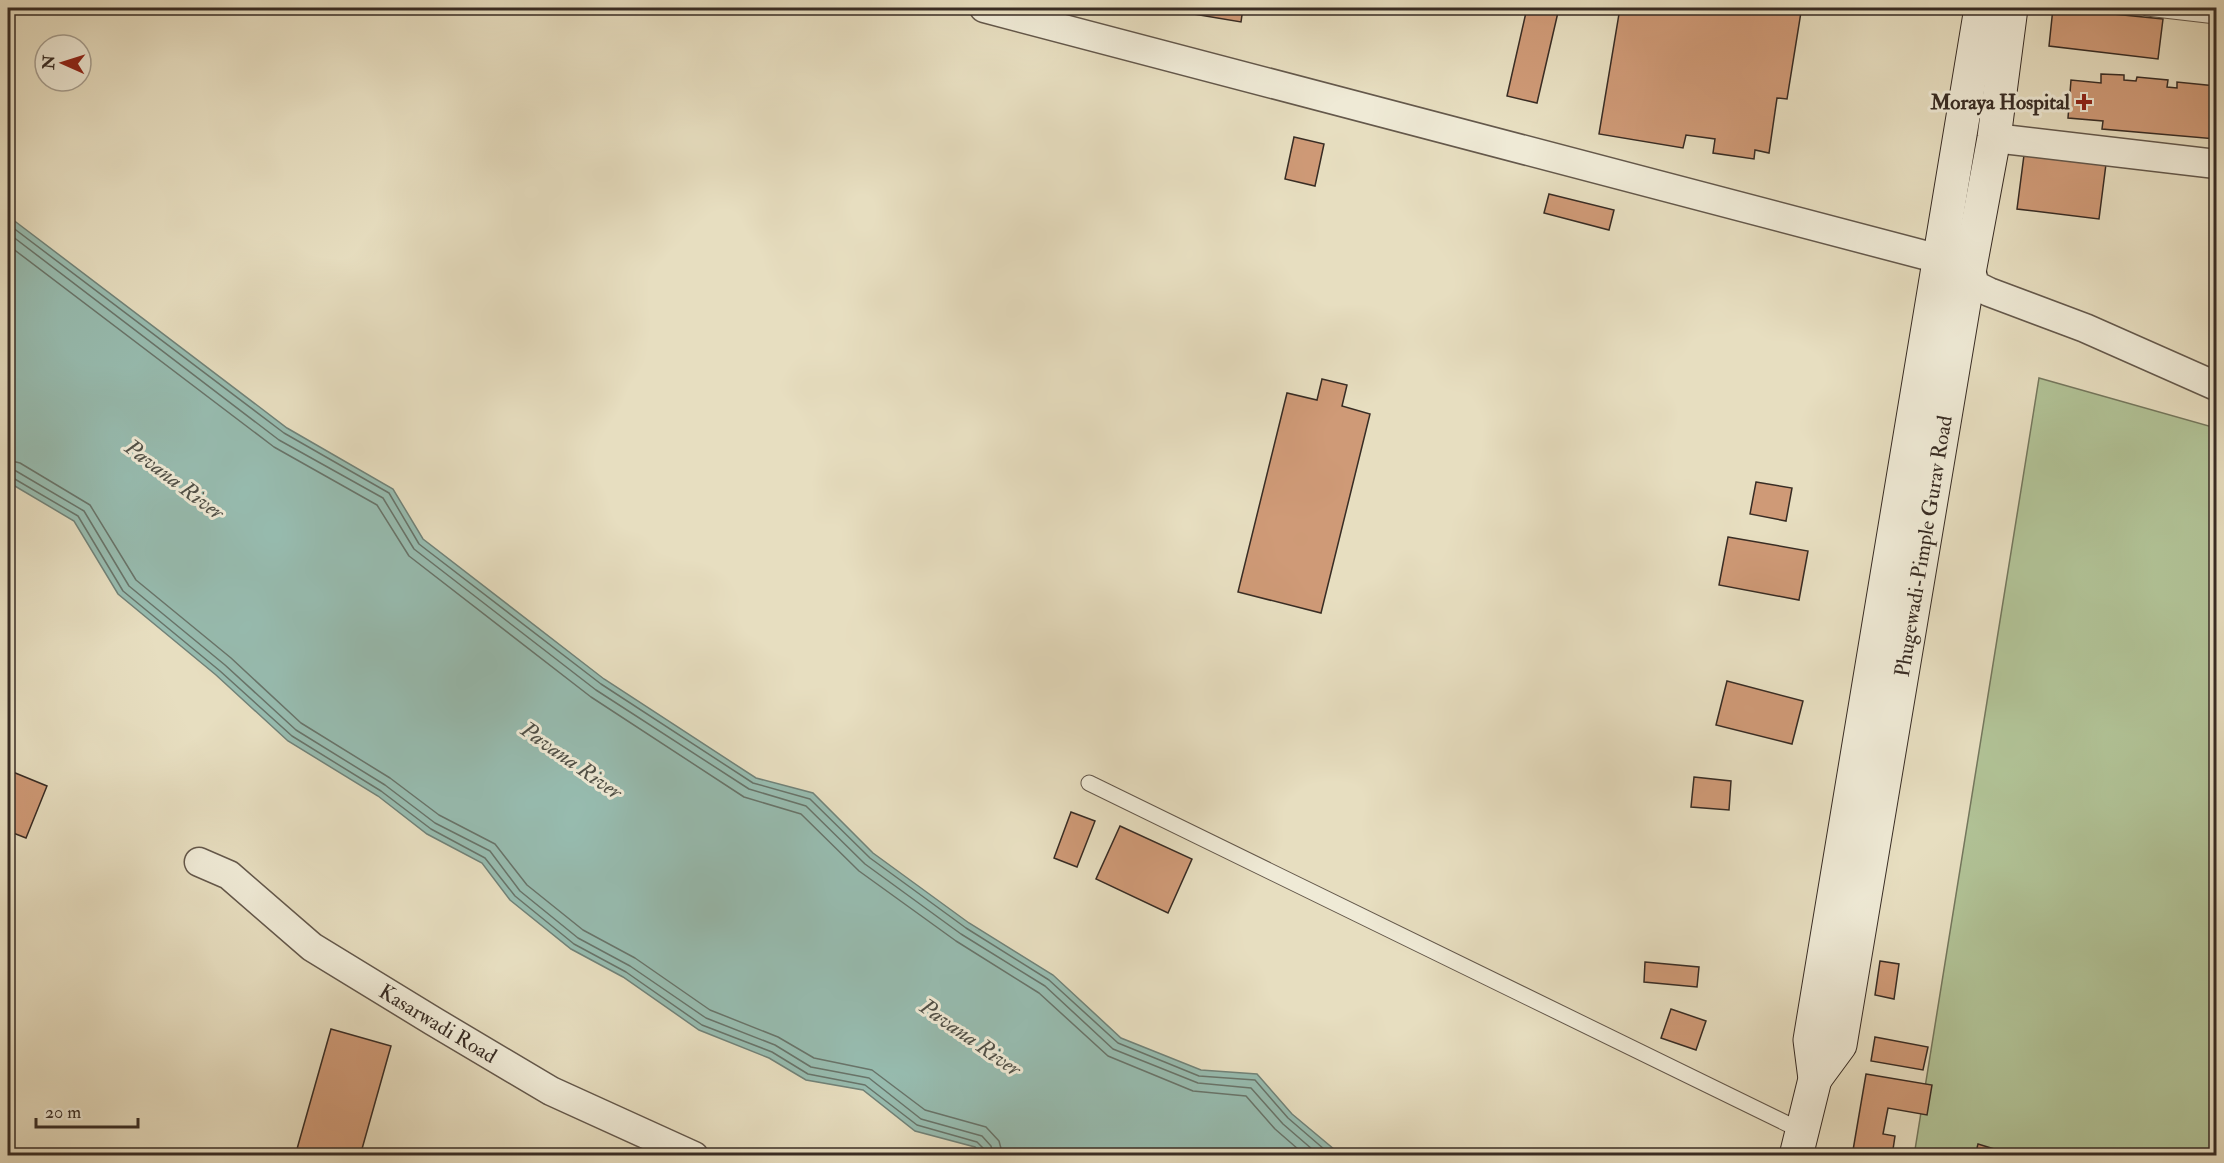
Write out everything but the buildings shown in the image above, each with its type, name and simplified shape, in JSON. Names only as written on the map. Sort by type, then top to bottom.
[{"type":"street","points":[[984,8],[1955,263],[1975,285],[1989,292],[2085,328],[2217,386]]},
{"type":"street","name":"Phugewadi-Pimple Gurav Road","points":[[1799,1143],[1815,1078],[1810,1040],[1955,263],[1982,8]]},
{"type":"street","name":"Phugewadi-Pimple Gurav Road","points":[[1955,263],[1994,138],[2011,8]]},
{"type":"street","points":[[1994,138],[2217,164]]},
{"type":"street","name":"Kasarwadi Road","points":[[200,862],[229,875],[312,947],[551,1091],[694,1155]]},
{"type":"lane","points":[[2147,8],[2217,16]]},
{"type":"lane","points":[[1089,783],[1799,1143]]},
{"type":"green space","points":[[2039,378],[2216,428],[2216,1155],[1914,1156]]},
{"type":"water","name":"Pavana River","points":[[8,216],[287,428],[393,489],[423,539],[604,679],[756,778],[813,793],[873,853],[969,923],[1053,975],[1121,1038],[1201,1070],[1257,1074],[1292,1114],[1341,1155],[982,1155],[975,1147],[915,1131],[863,1090],[806,1080],[769,1058],[699,1030],[623,977],[571,949],[510,900],[482,863],[427,834],[378,796],[288,741],[216,675],[118,594],[74,521],[8,482]]},
{"type":"place","name":"Moraya Hospital","points":[[2084,102]]}]
